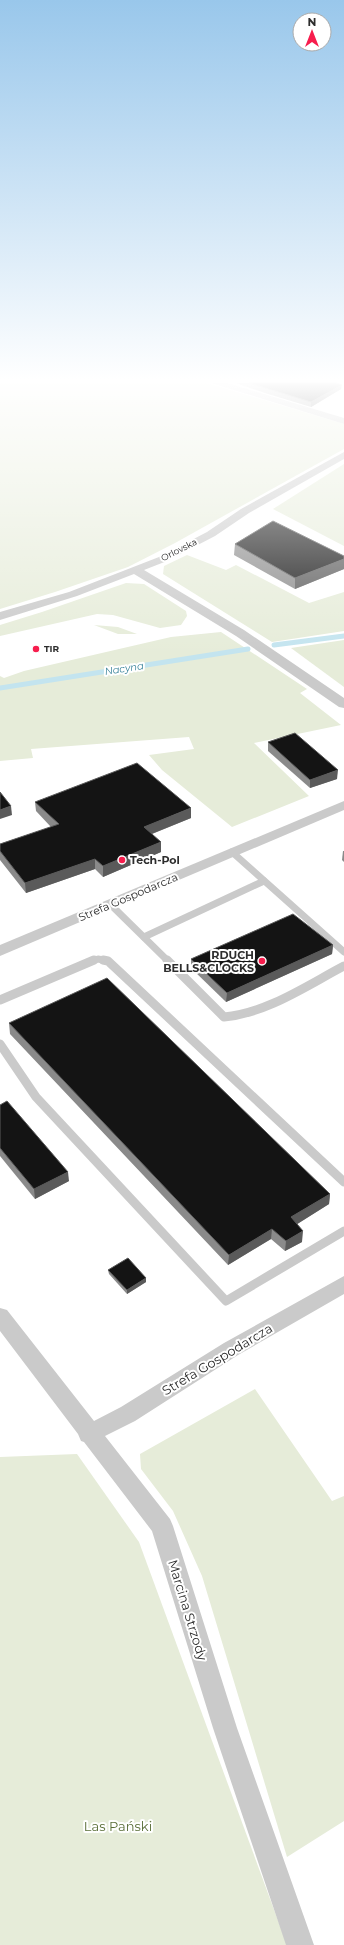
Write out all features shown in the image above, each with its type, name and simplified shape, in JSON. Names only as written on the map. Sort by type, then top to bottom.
[{"type":"street","name":"Orlovska","points":[[0,616],[73,594],[163,559],[211,534],[245,511],[311,474]]},
{"type":"street","points":[[135,570],[240,633],[344,704]]},
{"type":"street","name":"Strefa Gospodarcza","points":[[0,951],[344,805]]},
{"type":"street","name":"Strefa Gospodarcza","points":[[90,1434],[128,1414],[231,1350],[344,1284]]},
{"type":"street","name":"Marcina Strzody","points":[[0,1316],[162,1526],[225,1728],[300,1945]]},
{"type":"lane","points":[[232,852],[344,952]]},
{"type":"lane","points":[[144,937],[264,881]]},
{"type":"lane","points":[[110,904],[224,1017],[234,1017],[253,1012],[344,966]]},
{"type":"lane","points":[[0,1000],[87,962],[98,959],[108,961],[344,1182]]},
{"type":"lane","points":[[0,1044],[36,1097],[226,1301],[344,1231]]},
{"type":"green space","points":[[0,474],[299,474],[175,543],[128,567],[0,609]]},
{"type":"green space","points":[[329,474],[344,474],[344,546],[273,509]]},
{"type":"green space","points":[[187,555],[226,570],[236,565],[309,603],[344,592],[344,631],[272,642],[163,574],[164,566]]},
{"type":"green space","points":[[126,583],[144,584],[186,611],[187,616],[181,625],[160,628],[113,615],[97,614],[0,636],[0,625]]},
{"type":"green space","points":[[94,625],[118,627],[137,634],[118,634]]},
{"type":"green space","points":[[221,632],[307,689],[300,693],[341,725],[254,743],[309,796],[232,827],[162,770],[149,755],[194,749],[189,737],[31,749],[33,758],[0,761],[0,676],[4,678],[24,671],[171,637]]},
{"type":"green space","points":[[344,640],[344,687],[291,648]]},
{"type":"green space","points":[[255,1389],[332,1501],[344,1496],[344,1821],[287,1857],[202,1576],[173,1511],[141,1469],[140,1454]]},
{"type":"green space","name":"Las Pański","points":[[77,1454],[139,1542],[287,1945],[0,1945],[0,1457]]},
{"type":"building","points":[[273,521],[344,556],[344,559],[295,578],[235,544]]},
{"type":"building","points":[[295,733],[338,770],[310,780],[268,742]]},
{"type":"building","points":[[137,763],[191,808],[144,827],[161,842],[103,866],[95,859],[25,883],[0,851],[0,844],[59,824],[35,802]]},
{"type":"building","points":[[0,792],[11,806],[0,810]]},
{"type":"building","name":"RDUCH BELLS&CLOCKS","points":[[293,914],[333,945],[227,993],[191,959]]},
{"type":"building","points":[[107,978],[330,1194],[291,1217],[303,1231],[286,1241],[272,1229],[229,1255],[9,1023]]},
{"type":"building","points":[[7,1101],[68,1172],[34,1189],[0,1148],[0,1105]]},
{"type":"building","points":[[128,1258],[146,1278],[127,1290],[108,1270]]},
{"type":"waterway","name":"Nacyna","points":[[274,645],[344,636]]},
{"type":"waterway","name":"Nacyna","points":[[0,688],[248,649]]},
{"type":"place","name":"TIR","points":[[36,649]]},
{"type":"place","name":"Tech-Pol","points":[[122,860]]},
{"type":"place","name":"RDUCH BELLS&CLOCKS","points":[[262,961]]}]
